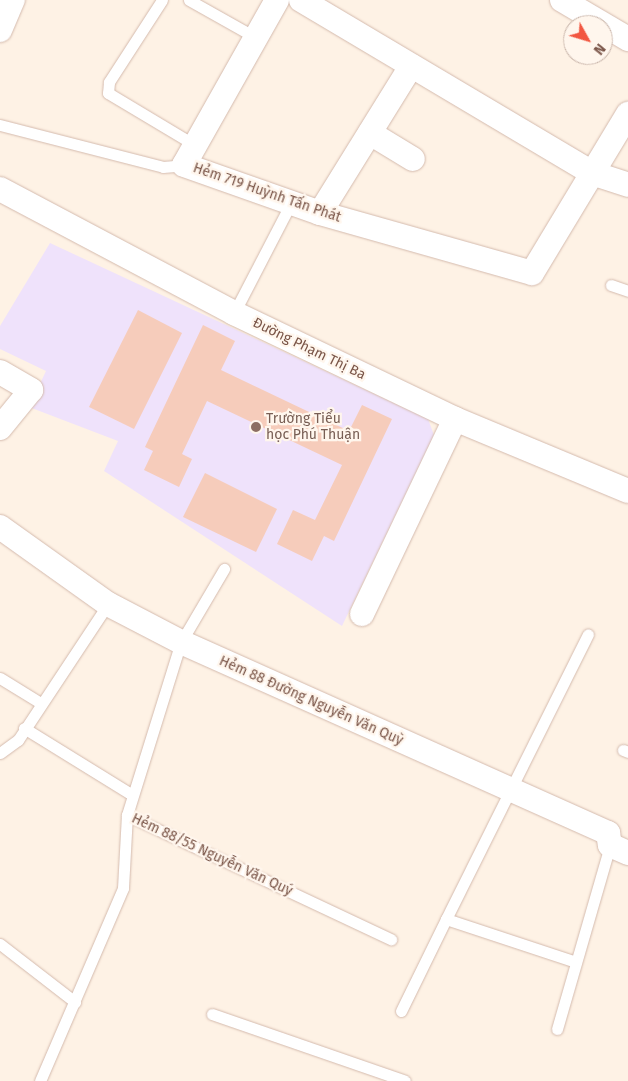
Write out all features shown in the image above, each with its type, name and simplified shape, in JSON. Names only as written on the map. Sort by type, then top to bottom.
[{"type":"street","points":[[0,30],[13,0]]},
{"type":"street","name":"Hẻm 719 Huỳnh Tấn Phát","points":[[277,0],[189,155],[291,203],[320,213],[532,273],[592,174]]},
{"type":"street","points":[[301,0],[592,174],[628,185]]},
{"type":"street","points":[[562,0],[628,39]]},
{"type":"street","points":[[320,213],[411,66]]},
{"type":"street","points":[[592,174],[628,114]]},
{"type":"street","points":[[370,133],[414,159]]},
{"type":"street","name":"Đường Phạm Thị Ba","points":[[0,189],[234,313],[455,419],[628,491]]},
{"type":"street","points":[[0,372],[31,390],[0,428]]},
{"type":"street","points":[[362,614],[455,419]]},
{"type":"street","name":"Hẻm 88 Đường Nguyễn Văn Quỳ","points":[[0,527],[108,604],[181,642],[608,833],[619,849]]},
{"type":"lane","points":[[0,125],[163,166],[189,155],[108,93],[110,82],[162,0]]},
{"type":"lane","points":[[189,0],[255,37]]},
{"type":"lane","points":[[234,313],[291,203]]},
{"type":"lane","points":[[611,285],[628,290]]},
{"type":"lane","points":[[127,815],[131,794],[181,642],[224,569]]},
{"type":"lane","points":[[0,753],[11,750],[39,702],[108,604]]},
{"type":"lane","points":[[401,1010],[588,634]]},
{"type":"lane","points":[[0,678],[39,702]]},
{"type":"lane","points":[[24,728],[131,794]]},
{"type":"lane","name":"Hẻm 88/55 Nguyễn Văn Quý","points":[[40,1081],[123,888],[127,815],[391,939]]},
{"type":"lane","points":[[557,1029],[576,962],[619,849]]},
{"type":"lane","points":[[446,919],[576,962]]},
{"type":"lane","points":[[0,944],[75,1002]]},
{"type":"lane","points":[[212,1014],[405,1081]]},
{"type":"shaded area","name":"Trường Tiểu học Phú Thuận","points":[[50,243],[428,419],[434,435],[342,626],[104,471],[118,441],[29,407],[46,371],[0,349],[0,326]]},
{"type":"building","points":[[138,310],[182,333],[134,429],[89,407]]},
{"type":"building","points":[[203,325],[235,341],[221,370],[349,431],[362,405],[392,419],[334,541],[324,536],[312,561],[277,544],[293,510],[315,520],[342,465],[207,401],[182,454],[192,459],[179,487],[144,470],[153,451],[145,447]]},
{"type":"building","points":[[205,473],[277,509],[256,552],[183,517]]},
{"type":"place","name":"Trường Tiểu học Phú Thuận","points":[[256,427]]}]
